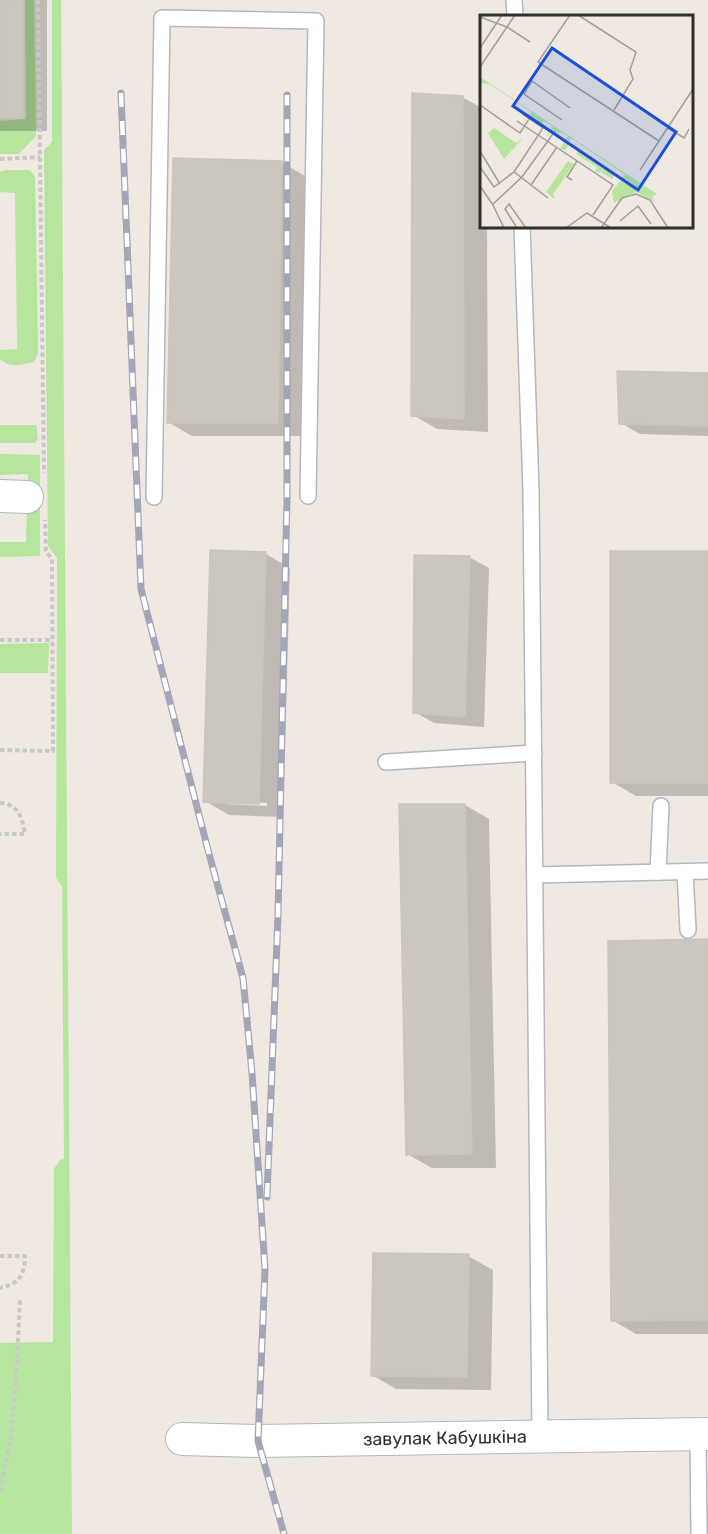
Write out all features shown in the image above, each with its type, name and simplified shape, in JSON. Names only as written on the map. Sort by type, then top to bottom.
[{"type":"street","name":"завулак Кабушкіна","points":[[182,1439],[258,1441],[703,1434]]},
{"type":"lane","points":[[514,0],[515,15]]},
{"type":"lane","points":[[154,497],[162,18],[316,21],[308,496]]},
{"type":"lane","points":[[522,228],[531,490],[540,1436]]},
{"type":"lane","points":[[386,762],[534,753]]},
{"type":"lane","points":[[658,872],[662,806]]},
{"type":"lane","points":[[535,875],[708,871]]},
{"type":"lane","points":[[685,872],[688,930]]},
{"type":"lane","points":[[699,1534],[703,1434]]},
{"type":"path","points":[[0,750],[53,751],[52,558],[46,550],[29,497],[40,157],[38,0]]},
{"type":"path","points":[[0,159],[40,157]]},
{"type":"path","points":[[0,640],[53,640]]},
{"type":"path","points":[[0,803],[11,805],[18,812],[25,834],[0,834]]},
{"type":"path","points":[[0,1256],[25,1256],[25,1265],[24,1272],[11,1286],[0,1288]]},
{"type":"path","points":[[0,1491],[11,1435],[20,1299]]},
{"type":"green space","points":[[25,0],[34,0],[36,136],[19,154],[0,154],[0,121],[26,119]]},
{"type":"green space","points":[[52,0],[61,0],[72,1534],[0,1534],[0,1343],[53,1342],[54,1169],[60,1160],[64,1159],[62,886],[56,878],[57,558],[48,546],[44,150],[52,142]]},
{"type":"green space","points":[[30,170],[35,177],[38,353],[34,362],[21,365],[8,364],[0,359],[0,350],[17,349],[15,193],[0,192],[0,172]]},
{"type":"green space","points":[[0,425],[36,425],[38,439],[35,443],[0,443]]},
{"type":"green space","points":[[0,454],[40,455],[40,556],[0,557],[0,542],[26,542],[28,474],[0,475]]},
{"type":"green space","points":[[49,643],[48,673],[0,673],[0,644]]},
{"type":"building","points":[[0,0],[23,0],[23,118],[0,118]]},
{"type":"building","points":[[412,93],[463,96],[464,419],[411,416]]},
{"type":"building","points":[[173,158],[282,161],[278,423],[167,423]]},
{"type":"building","points":[[617,371],[708,373],[708,426],[619,424]]},
{"type":"building","points":[[210,550],[266,552],[259,804],[203,802]]},
{"type":"building","points":[[610,551],[708,551],[708,783],[610,783]]},
{"type":"building","points":[[414,555],[470,556],[465,717],[413,713]]},
{"type":"building","points":[[399,804],[465,804],[472,1154],[406,1155]]},
{"type":"building","points":[[708,939],[708,1320],[611,1321],[608,941]]},
{"type":"building","points":[[373,1253],[469,1254],[467,1377],[371,1376]]},
{"type":"railway","points":[[121,93],[141,589],[243,978],[252,1073],[265,1269],[258,1441],[284,1534]]},
{"type":"railway","points":[[267,1197],[278,915],[287,497],[287,95]]}]
